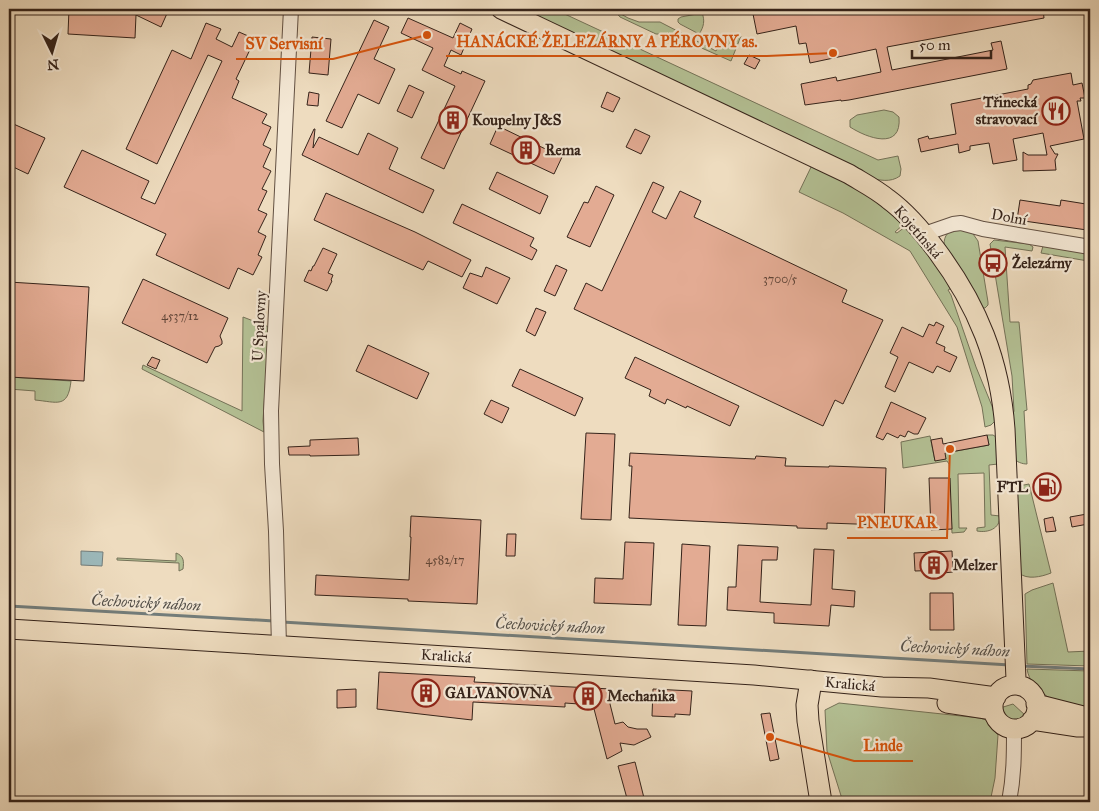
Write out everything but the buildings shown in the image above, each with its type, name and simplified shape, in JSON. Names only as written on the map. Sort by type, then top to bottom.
[{"type":"highway","points":[[811,681],[807,705],[808,721],[820,802]]},
{"type":"main road","name":"Kojetínská","points":[[501,9],[850,174],[889,200],[924,234],[946,264],[971,304],[996,368],[1006,429],[1016,682]]},
{"type":"main road","name":"Kralická","points":[[9,630],[279,639],[754,675],[882,687],[929,688],[994,703]]},
{"type":"main road","points":[[1016,682],[1031,692],[1034,698],[1034,712],[1024,726],[1014,729],[1000,723],[996,717],[994,703],[1003,689],[1016,682]]},
{"type":"main road","points":[[1034,712],[1090,718]]},
{"type":"main road","points":[[1034,712],[1078,727],[1090,727]]},
{"type":"street","name":"U Spalovny","points":[[279,639],[271,411],[292,9]]},
{"type":"street","name":"Dolní","points":[[924,234],[961,223],[988,230],[1090,247]]},
{"type":"street","points":[[1009,802],[1014,777],[1014,729]]},
{"type":"green space","points":[[513,9],[554,9],[878,160],[898,156],[901,169],[900,176],[889,180],[869,178]]},
{"type":"green space","points":[[614,10],[639,22],[660,22],[716,51],[725,39],[741,36],[731,61],[670,34],[656,34],[620,17]]},
{"type":"green space","points":[[702,13],[704,24],[699,34],[678,22],[678,19],[681,17]]},
{"type":"green space","points":[[884,110],[893,112],[899,117],[898,128],[895,134],[889,138],[874,138],[850,127],[850,120],[857,115]]},
{"type":"green space","points":[[813,163],[869,196],[904,224],[895,232],[897,233],[905,227],[937,264],[947,281],[950,289],[948,290],[992,406],[996,420],[991,425],[985,427],[982,407],[957,327],[910,251],[843,213],[799,192]]},
{"type":"green space","points":[[958,228],[971,231],[978,241],[988,302],[985,308],[982,308],[944,245],[947,234]]},
{"type":"green space","points":[[994,240],[1029,244],[1033,247],[1032,251],[1005,247],[1010,322],[1019,322],[1027,410],[1024,411],[1027,464],[1020,463],[1013,458],[1011,420],[1014,411],[1012,376],[990,244]]},
{"type":"green space","points":[[1043,246],[1087,253],[1089,256],[1088,261],[1041,253]]},
{"type":"green space","points":[[243,317],[269,327],[263,421],[264,432],[142,369],[143,365],[242,411]]},
{"type":"green space","points":[[9,377],[71,381],[64,400],[55,402],[35,400],[35,391],[9,389]]},
{"type":"green space","points":[[987,435],[996,437],[998,464],[989,465],[991,515],[1000,516],[998,524],[993,529],[977,531],[977,528],[985,527],[984,473],[958,474],[959,528],[967,528],[964,532],[952,533],[949,464],[947,461],[903,468],[901,442],[930,436],[935,461],[945,453],[989,445]]},
{"type":"green space","points":[[1029,484],[1051,573],[1034,577],[1026,577],[1019,573],[1014,492],[1019,486]]},
{"type":"green space","points":[[176,553],[182,557],[183,561],[183,569],[179,571],[179,563],[117,560],[117,558],[176,561]]},
{"type":"green space","points":[[1053,583],[1068,652],[1090,651],[1090,666],[1027,664],[1025,594]]},
{"type":"green space","points":[[1027,669],[1090,671],[1090,711],[1064,706],[1063,701],[1048,697],[1034,685]]},
{"type":"green space","points":[[839,703],[986,720],[998,735],[995,778],[990,802],[843,802],[827,751],[825,710]]},
{"type":"green space","points":[[1013,704],[1026,716],[1014,722],[1004,717],[1000,708]]},
{"type":"water","points":[[81,551],[103,552],[102,566],[81,565]]},
{"type":"waterway","name":"Čechovický náhon","points":[[9,606],[274,621]]},
{"type":"waterway","name":"Čechovický náhon","points":[[282,622],[1010,665]]},
{"type":"waterway","name":"Čechovický náhon","points":[[1021,666],[1090,669]]},
{"type":"place","name":"SV Servisní","points":[[427,35]]},
{"type":"place","name":"HANÁCKÉ ŽELEZÁRNY A PÉROVNY as.","points":[[833,53]]},
{"type":"place","name":"Třinecká stravovací","points":[[1056,111]]},
{"type":"place","name":"Koupelny J&S","points":[[453,120]]},
{"type":"place","name":"Rema","points":[[526,150]]},
{"type":"place","name":"Železárny","points":[[993,263]]},
{"type":"place","name":"PNEUKAR","points":[[950,449]]},
{"type":"place","name":"FTL","points":[[1047,487]]},
{"type":"place","name":"Melzer","points":[[934,565]]},
{"type":"place","name":"GALVANOVNA","points":[[426,693]]},
{"type":"place","name":"Mechanika","points":[[588,696]]},
{"type":"place","name":"Linde","points":[[770,737]]}]
